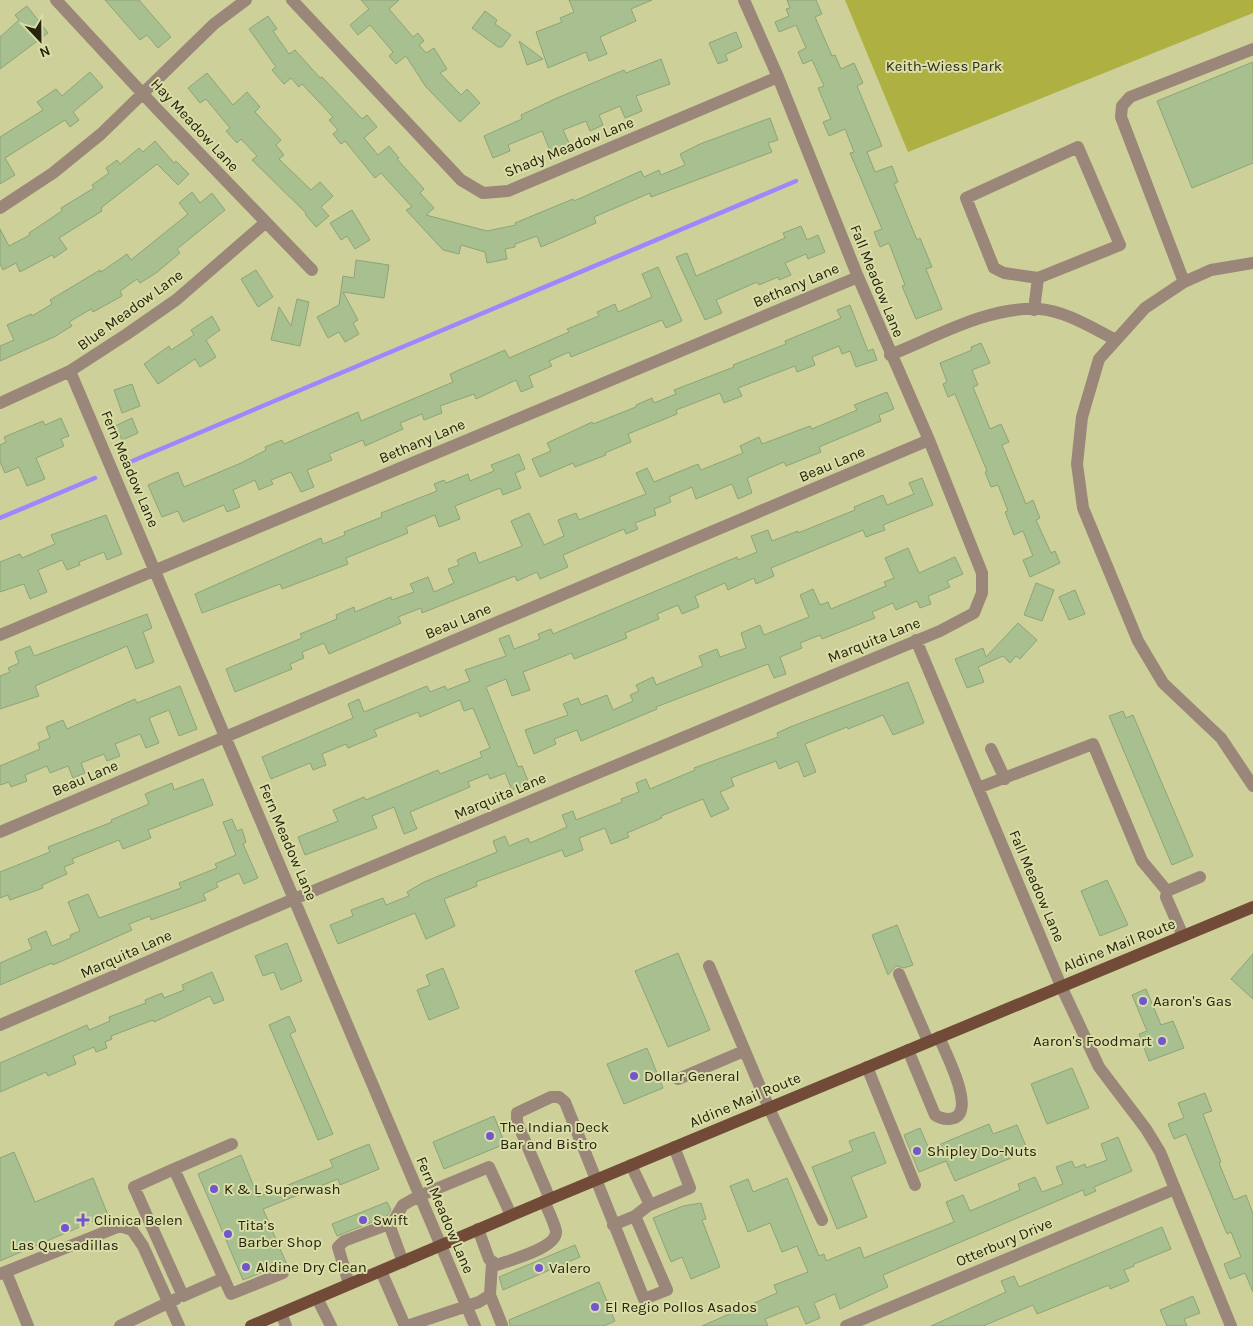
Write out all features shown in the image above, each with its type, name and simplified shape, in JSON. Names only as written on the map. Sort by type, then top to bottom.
[{"type":"main road","name":"Aldine Mail Route","points":[[251,1326],[511,1215],[1253,907]]},
{"type":"street","name":"Hay Meadow Lane","points":[[56,0],[265,223],[312,270]]},
{"type":"street","points":[[0,208],[53,173],[101,134],[214,24],[246,0]]},
{"type":"street","name":"Shady Meadow Lane","points":[[292,0],[461,180],[483,193],[508,191],[778,77]]},
{"type":"street","name":"Fall Meadow Lane","points":[[744,0],[778,77],[890,355],[929,440],[982,573]]},
{"type":"street","points":[[1184,282],[1121,117],[1122,106],[1130,97],[1253,49]]},
{"type":"street","points":[[1078,147],[1120,245],[1038,278],[1004,273],[994,268],[966,198],[1078,147]]},
{"type":"street","name":"Blue Meadow Lane","points":[[0,403],[70,372],[176,300],[265,223]]},
{"type":"street","points":[[1253,263],[1211,270],[1184,282],[1146,308],[1099,359],[1082,417],[1077,464],[1083,508],[1138,641],[1163,683],[1221,738],[1253,786]]},
{"type":"street","name":"Bethany Lane","points":[[0,636],[858,277]]},
{"type":"street","points":[[1034,310],[1038,278]]},
{"type":"street","points":[[890,355],[974,321],[1003,312],[1034,310],[1074,318],[1116,340]]},
{"type":"street","name":"Fern Meadow Lane","points":[[70,372],[475,1326]]},
{"type":"street","name":"Beau Lane","points":[[0,832],[929,440]]},
{"type":"street","name":"Marquita Lane","points":[[0,1025],[294,899],[940,631],[974,613],[982,593],[982,573]]},
{"type":"street","name":"Fall Meadow Lane","points":[[916,640],[1061,986],[1099,1067],[1146,1129],[1160,1152],[1231,1326]]},
{"type":"street","points":[[978,788],[1093,744],[1142,861],[1167,891],[1166,897],[1183,936]]},
{"type":"street","points":[[991,749],[1004,779]]},
{"type":"street","points":[[1167,891],[1200,877]]},
{"type":"street","points":[[709,966],[769,1108],[822,1220]]},
{"type":"street","points":[[899,974],[962,1097],[963,1108],[961,1113],[954,1118],[942,1119],[935,1116],[908,1050]]},
{"type":"street","points":[[678,1079],[744,1051]]},
{"type":"street","points":[[867,1067],[915,1186]]},
{"type":"street","points":[[492,1263],[497,1265],[544,1247],[553,1241],[556,1232],[547,1200],[517,1122],[517,1113],[522,1109],[551,1097],[559,1096],[565,1102],[644,1299],[667,1290],[634,1216]]},
{"type":"street","points":[[183,1296],[134,1187],[232,1144]]},
{"type":"street","points":[[613,1225],[634,1216],[649,1205],[690,1188],[674,1147]]},
{"type":"street","points":[[631,1165],[649,1205]]},
{"type":"street","points":[[349,1284],[338,1246],[344,1241],[392,1223],[403,1206],[420,1196],[489,1167],[511,1215]]},
{"type":"street","points":[[174,1169],[230,1294],[283,1273]]},
{"type":"street","name":"Otterbury Drive","points":[[846,1326],[1175,1189]]},
{"type":"street","points":[[389,1224],[403,1262]]},
{"type":"street","points":[[28,1326],[3,1273],[120,1226],[132,1230],[143,1246],[179,1326]]},
{"type":"street","points":[[478,1229],[492,1263],[490,1295],[502,1325]]},
{"type":"street","points":[[381,1271],[406,1326],[479,1302],[490,1295]]},
{"type":"street","points":[[120,1326],[224,1278]]},
{"type":"street","points":[[317,1298],[331,1326]]},
{"type":"street","points":[[282,1313],[286,1326]]},
{"type":"green space","name":"Keith-Wiess Park","points":[[845,0],[1253,0],[1253,13],[908,152]]},
{"type":"building","points":[[105,0],[139,0],[171,37],[158,48],[147,35],[140,40]]},
{"type":"building","points":[[361,0],[399,0],[389,9],[413,37],[418,33],[424,41],[419,45],[426,53],[434,48],[447,69],[440,73],[461,95],[467,89],[480,103],[460,122],[426,87],[406,56],[396,64],[389,56],[393,52],[370,25],[358,35],[350,25],[369,9]]},
{"type":"building","points":[[569,0],[652,0],[631,9],[636,21],[600,37],[607,54],[589,61],[586,52],[548,68],[536,32],[562,22],[560,18],[574,12]]},
{"type":"building","points":[[787,0],[816,0],[822,14],[815,17],[832,56],[835,55],[841,69],[854,63],[863,83],[857,86],[882,146],[867,152],[875,172],[892,166],[898,182],[894,184],[917,240],[920,238],[932,267],[926,269],[942,309],[916,319],[902,286],[905,285],[889,243],[880,247],[874,232],[882,229],[850,153],[854,152],[845,129],[829,136],[823,122],[831,119],[818,88],[824,86],[812,60],[803,64],[798,52],[806,48],[796,25],[779,32],[775,22],[789,16],[786,9],[790,8]]},
{"type":"building","points":[[27,6],[48,33],[0,69],[0,37],[19,20],[15,15]]},
{"type":"building","points":[[485,11],[497,20],[495,24],[511,35],[502,47],[498,47],[472,28]]},
{"type":"building","points":[[268,16],[277,29],[273,31],[289,54],[295,50],[320,78],[322,77],[362,119],[367,115],[377,127],[364,138],[378,155],[389,146],[399,158],[397,159],[424,189],[420,193],[434,208],[426,215],[487,231],[516,225],[515,223],[573,199],[574,201],[641,171],[644,177],[659,170],[661,175],[685,165],[680,154],[700,144],[770,118],[778,140],[768,143],[772,152],[651,197],[650,193],[594,217],[596,223],[541,247],[537,236],[515,244],[515,247],[505,249],[507,259],[487,263],[485,252],[461,245],[459,254],[443,250],[406,210],[412,207],[381,173],[375,178],[345,141],[341,144],[333,134],[338,130],[329,120],[333,117],[302,84],[299,87],[291,78],[284,84],[272,70],[276,67],[249,29]]},
{"type":"building","points":[[736,32],[742,47],[725,55],[728,60],[718,64],[709,43]]},
{"type":"building","points":[[519,41],[543,59],[527,65]]},
{"type":"building","points":[[661,59],[670,84],[636,96],[642,111],[625,118],[620,106],[599,115],[603,125],[590,131],[586,121],[563,130],[570,145],[551,153],[542,131],[508,145],[510,151],[493,158],[484,136],[522,119],[521,115],[557,98],[624,70],[626,73]]},
{"type":"building","points":[[1253,62],[1253,163],[1192,188],[1157,101]]},
{"type":"building","points":[[90,72],[103,87],[73,112],[79,120],[70,127],[65,120],[5,158],[15,175],[0,184],[0,137],[43,110],[37,102],[56,89],[62,96]]},
{"type":"building","points":[[207,73],[233,105],[247,92],[260,107],[255,112],[281,140],[276,145],[284,155],[279,159],[311,190],[320,182],[333,196],[321,207],[329,216],[316,227],[306,213],[252,160],[257,156],[241,139],[237,143],[226,131],[230,128],[206,99],[200,103],[188,88]]},
{"type":"building","points":[[155,141],[174,163],[176,161],[189,174],[178,185],[157,164],[101,208],[102,211],[59,238],[67,249],[54,258],[52,255],[20,272],[16,263],[3,270],[0,264],[0,229],[9,246],[30,235],[29,233],[62,211],[61,208],[94,188],[92,185],[109,173],[106,168],[117,160],[120,164],[139,148],[143,152]]},
{"type":"building","points":[[192,192],[200,203],[212,193],[225,210],[177,249],[180,253],[156,273],[140,283],[137,279],[120,291],[122,296],[93,312],[91,309],[69,322],[72,326],[54,337],[0,361],[0,346],[14,340],[7,325],[31,314],[32,316],[52,304],[50,300],[100,270],[101,272],[127,254],[131,260],[188,214],[179,203]]},
{"type":"building","points":[[352,210],[370,240],[355,249],[347,236],[341,240],[330,223]]},
{"type":"building","points":[[801,226],[807,240],[818,235],[825,252],[808,259],[806,254],[785,263],[791,275],[779,280],[778,277],[759,285],[757,282],[716,300],[722,313],[705,320],[676,257],[687,253],[696,276],[785,238],[783,233]]},
{"type":"building","points":[[356,260],[389,265],[384,298],[343,292],[358,320],[353,323],[359,334],[345,342],[339,332],[328,338],[317,317],[339,305],[343,276],[354,278]]},
{"type":"building","points":[[658,267],[682,321],[666,328],[662,320],[571,357],[569,352],[549,361],[552,366],[529,376],[533,387],[521,392],[516,380],[476,399],[474,394],[440,406],[442,413],[424,420],[422,414],[400,423],[403,429],[365,446],[363,440],[329,454],[332,460],[307,470],[314,487],[301,492],[291,472],[271,480],[273,484],[259,490],[255,480],[233,490],[240,507],[227,512],[224,505],[183,522],[178,511],[162,517],[148,485],[178,472],[184,487],[241,463],[266,450],[265,447],[282,440],[284,444],[358,412],[361,421],[453,382],[450,374],[505,350],[509,358],[569,332],[567,329],[599,316],[597,312],[615,304],[618,312],[652,297],[642,274]]},
{"type":"building","points":[[256,270],[273,297],[258,307],[241,279]]},
{"type":"building","points":[[297,299],[309,302],[300,346],[271,340],[279,307],[291,326]]},
{"type":"building","points":[[850,305],[868,351],[873,349],[877,360],[856,367],[850,351],[842,354],[839,346],[812,357],[815,365],[797,372],[795,366],[738,388],[742,396],[724,403],[720,393],[676,410],[677,414],[628,434],[631,442],[605,453],[606,455],[575,467],[573,463],[540,477],[532,459],[551,451],[547,443],[592,422],[593,424],[636,407],[636,405],[652,398],[654,403],[676,394],[674,390],[734,367],[733,365],[786,344],[785,341],[841,318],[837,310]]},
{"type":"building","points":[[212,316],[220,330],[206,340],[216,357],[200,367],[195,359],[158,384],[144,364],[169,346],[171,350],[194,335],[191,330]]},
{"type":"building","points":[[981,343],[990,363],[972,370],[978,385],[973,387],[990,429],[1001,424],[1009,442],[1002,445],[1026,504],[1033,500],[1040,518],[1036,520],[1051,553],[1055,551],[1060,563],[1030,577],[1023,560],[1033,556],[1023,531],[1014,535],[1005,512],[1008,511],[998,485],[991,487],[985,472],[987,471],[955,394],[948,397],[943,384],[947,382],[940,363],[972,350],[971,347]]},
{"type":"building","points":[[132,384],[140,406],[122,413],[114,390]]},
{"type":"building","points":[[887,392],[894,409],[879,415],[881,421],[819,447],[821,452],[786,466],[784,462],[747,478],[752,493],[738,499],[732,484],[696,499],[692,487],[669,497],[671,502],[654,509],[656,515],[635,523],[638,529],[626,534],[624,529],[563,555],[568,567],[540,579],[537,572],[517,581],[515,576],[422,613],[421,608],[398,617],[401,623],[329,654],[324,643],[302,652],[304,658],[290,664],[292,669],[235,692],[226,669],[302,638],[300,634],[337,619],[336,615],[354,607],[355,612],[391,597],[392,600],[414,592],[410,584],[428,577],[434,592],[454,583],[448,569],[459,565],[457,560],[475,552],[479,563],[522,546],[511,521],[529,513],[544,545],[564,536],[558,520],[576,513],[579,520],[646,494],[636,473],[647,468],[654,482],[698,464],[701,470],[743,453],[740,446],[759,437],[762,444],[810,426],[812,429],[857,410],[854,405]]},
{"type":"building","points":[[61,418],[69,436],[61,439],[64,446],[36,458],[45,479],[27,486],[19,467],[5,473],[0,462],[0,445],[6,442],[4,437],[43,421],[45,425]]},
{"type":"building","points":[[132,418],[138,433],[122,440],[115,426]]},
{"type":"building","points":[[519,454],[525,469],[515,473],[521,488],[503,495],[500,488],[455,506],[460,519],[439,527],[435,515],[406,527],[408,533],[346,558],[348,564],[282,589],[280,584],[202,613],[195,594],[321,538],[323,544],[345,535],[344,532],[382,517],[381,513],[437,491],[434,484],[444,480],[446,483],[468,474],[470,481],[494,471],[491,465]]},
{"type":"building","points":[[922,478],[933,505],[883,525],[885,530],[866,537],[863,530],[771,568],[774,576],[756,584],[754,578],[728,590],[725,583],[695,596],[699,607],[682,614],[678,605],[657,614],[659,619],[625,633],[627,638],[574,659],[572,653],[523,672],[530,690],[512,696],[506,679],[486,687],[518,767],[522,766],[529,783],[512,790],[505,773],[490,779],[488,774],[468,782],[470,787],[410,812],[417,829],[404,834],[394,807],[372,816],[377,828],[305,855],[298,837],[338,821],[333,810],[364,797],[366,800],[438,770],[440,774],[482,757],[480,752],[490,748],[473,708],[464,711],[460,700],[420,717],[418,712],[374,730],[377,736],[348,748],[346,744],[322,754],[326,765],[313,770],[310,763],[271,779],[262,757],[353,718],[348,704],[359,699],[364,712],[427,686],[430,692],[445,686],[447,690],[470,681],[465,670],[506,656],[499,639],[509,635],[514,649],[540,639],[538,634],[551,629],[553,634],[737,557],[738,560],[757,552],[751,536],[768,530],[772,541],[798,531],[798,533],[855,510],[854,507],[883,495],[887,505],[914,494],[909,483]]},
{"type":"building","points":[[106,515],[122,554],[107,560],[104,552],[79,562],[80,565],[67,570],[62,560],[38,570],[47,592],[30,599],[24,584],[0,592],[0,562],[20,554],[22,558],[55,544],[51,535]]},
{"type":"building","points":[[908,548],[919,573],[955,557],[963,574],[947,581],[950,587],[928,596],[931,604],[920,608],[917,601],[896,610],[893,603],[872,612],[875,618],[822,639],[820,635],[800,643],[802,648],[780,657],[786,674],[774,678],[768,664],[656,707],[657,709],[581,741],[577,730],[554,739],[556,744],[534,754],[525,730],[568,715],[563,704],[578,698],[581,705],[607,695],[613,710],[633,701],[630,695],[639,691],[636,685],[653,677],[656,685],[703,666],[699,656],[717,649],[720,657],[746,648],[741,633],[760,625],[764,635],[809,617],[800,595],[813,589],[820,605],[828,602],[831,609],[886,586],[884,582],[894,578],[885,558]]},
{"type":"building","points":[[1036,583],[1054,590],[1042,621],[1024,615]]},
{"type":"building","points":[[1075,590],[1085,614],[1069,620],[1059,597]]},
{"type":"building","points":[[147,614],[152,628],[143,632],[154,662],[136,669],[127,646],[35,686],[39,696],[0,709],[0,676],[10,672],[8,668],[19,663],[15,652],[30,646],[34,656]]},
{"type":"building","points":[[1018,623],[1037,640],[1020,659],[1016,656],[1010,663],[1003,656],[978,667],[984,682],[967,688],[955,659],[983,648],[986,657]]},
{"type":"building","points":[[908,682],[924,723],[893,735],[883,715],[848,729],[847,727],[805,744],[816,772],[804,777],[798,761],[779,769],[776,761],[731,778],[734,786],[720,792],[729,809],[711,817],[703,799],[661,816],[662,818],[627,833],[629,837],[611,844],[605,828],[579,838],[583,850],[565,857],[562,850],[476,882],[477,886],[444,899],[455,926],[426,939],[415,913],[338,944],[330,925],[353,916],[351,910],[383,898],[386,905],[409,896],[407,892],[424,882],[497,852],[493,841],[505,836],[509,846],[528,838],[530,843],[567,827],[562,815],[573,811],[576,820],[622,802],[621,799],[639,792],[636,783],[646,779],[650,789],[695,770],[694,768],[778,737],[777,733],[790,727]]},
{"type":"building","points":[[180,686],[197,729],[179,736],[169,710],[149,718],[159,743],[146,748],[140,734],[115,744],[120,756],[107,761],[104,754],[81,763],[85,773],[73,778],[68,766],[50,773],[47,766],[25,775],[27,781],[11,787],[9,782],[0,785],[0,766],[40,749],[38,743],[50,738],[46,727],[63,720],[67,729],[135,699],[137,703]]},
{"type":"building","points":[[1123,711],[1126,718],[1133,715],[1193,856],[1172,865],[1109,716]]},
{"type":"building","points":[[203,779],[213,805],[148,830],[151,838],[123,849],[119,840],[72,859],[74,863],[64,867],[67,874],[42,885],[43,888],[10,900],[8,895],[0,898],[0,872],[50,852],[48,847],[112,822],[111,820],[149,804],[145,794],[172,783],[174,790]]},
{"type":"building","points":[[232,819],[237,831],[242,829],[246,842],[243,844],[258,878],[244,884],[239,873],[216,883],[218,887],[203,894],[206,900],[151,920],[150,916],[129,924],[132,930],[53,965],[52,963],[0,985],[0,963],[32,949],[28,939],[46,931],[52,946],[71,938],[70,935],[80,931],[68,902],[88,894],[99,918],[181,888],[179,883],[217,868],[215,864],[236,855],[223,822]]},
{"type":"building","points":[[1107,880],[1128,925],[1100,936],[1081,891]]},
{"type":"building","points":[[897,925],[913,965],[904,968],[896,966],[888,975],[872,935]]},
{"type":"building","points":[[287,943],[302,981],[281,990],[274,972],[263,976],[255,956]]},
{"type":"building","points":[[678,953],[710,1030],[668,1047],[635,971]]},
{"type":"building","points":[[1253,954],[1253,999],[1231,979]]},
{"type":"building","points":[[443,968],[459,1008],[429,1020],[417,990],[430,985],[426,975]]},
{"type":"building","points":[[212,972],[224,1000],[214,1004],[210,996],[154,1022],[153,1020],[111,1036],[112,1039],[105,1042],[107,1048],[96,1052],[94,1047],[73,1056],[76,1064],[48,1076],[46,1072],[0,1092],[0,1063],[87,1025],[89,1030],[110,1021],[109,1017],[146,1003],[145,1000],[162,993],[164,998],[184,990],[182,985]]},
{"type":"building","points":[[1146,989],[1161,1025],[1173,1021],[1184,1048],[1149,1061],[1139,1034],[1147,1031],[1132,995]]},
{"type":"building","points":[[289,1016],[296,1031],[290,1034],[333,1134],[318,1140],[269,1025]]},
{"type":"building","points":[[647,1048],[663,1088],[624,1104],[607,1064]]},
{"type":"building","points":[[1072,1068],[1089,1108],[1047,1124],[1031,1084]]},
{"type":"building","points":[[1205,1093],[1212,1111],[1203,1114],[1221,1162],[1219,1163],[1234,1200],[1246,1195],[1253,1214],[1253,1292],[1245,1273],[1230,1279],[1224,1264],[1241,1257],[1231,1232],[1227,1234],[1186,1134],[1174,1139],[1168,1124],[1184,1118],[1178,1103]]},
{"type":"building","points":[[494,1116],[505,1144],[444,1169],[433,1142]]},
{"type":"building","points":[[989,1124],[993,1134],[1017,1125],[1028,1151],[955,1181],[946,1161],[919,1172],[904,1135],[920,1128],[929,1149]]},
{"type":"building","points":[[874,1132],[886,1163],[851,1177],[867,1217],[837,1229],[812,1167],[853,1151],[849,1141]]},
{"type":"building","points":[[1118,1137],[1132,1171],[1094,1187],[1096,1191],[1085,1196],[1083,1190],[883,1275],[888,1287],[840,1309],[835,1294],[814,1303],[820,1318],[806,1324],[798,1306],[765,1319],[768,1326],[702,1326],[777,1293],[774,1285],[808,1272],[797,1246],[782,1252],[770,1223],[748,1232],[730,1186],[748,1179],[753,1192],[787,1178],[819,1256],[824,1254],[826,1261],[860,1247],[864,1258],[954,1222],[946,1202],[963,1195],[970,1211],[1020,1190],[1018,1184],[1035,1177],[1042,1192],[1063,1184],[1056,1167],[1072,1161],[1075,1168],[1085,1164],[1086,1168],[1107,1160],[1101,1144]]},
{"type":"building","points":[[369,1144],[379,1169],[340,1185],[338,1179],[263,1209],[288,1267],[280,1265],[243,1280],[198,1174],[241,1155],[258,1197],[333,1167],[330,1160]]},
{"type":"building","points":[[14,1152],[35,1202],[93,1178],[108,1215],[0,1261],[0,1158]]},
{"type":"building","points":[[387,1202],[391,1210],[387,1216],[337,1236],[332,1224]]},
{"type":"building","points":[[701,1203],[706,1219],[702,1220],[720,1267],[691,1279],[682,1257],[671,1262],[653,1218],[683,1206]]},
{"type":"building","points":[[1162,1227],[1171,1249],[1124,1270],[1129,1281],[1110,1289],[1109,1285],[1037,1314],[1033,1305],[983,1326],[931,1326],[1006,1292],[1001,1281],[1014,1276],[1019,1287]]},
{"type":"building","name":"Valero","points":[[575,1245],[580,1257],[503,1290],[499,1277]]},
{"type":"building","points":[[599,1282],[615,1321],[604,1326],[510,1326],[509,1320]]},
{"type":"building","points":[[1193,1296],[1200,1313],[1184,1319],[1187,1326],[1167,1326],[1160,1310]]},
{"type":"waterway","points":[[130,462],[796,181]]},
{"type":"waterway","points":[[0,518],[95,478]]},
{"type":"place","name":"Aaron's Gas","points":[[1143,1001]]},
{"type":"place","name":"Aaron's Foodmart","points":[[1162,1041]]},
{"type":"place","name":"Dollar General","points":[[634,1076]]},
{"type":"place","name":"The Indian Deck Bar and Bistro","points":[[490,1136]]},
{"type":"place","name":"Shipley Do-Nuts","points":[[917,1151]]},
{"type":"place","name":"K & L Superwash","points":[[214,1189]]},
{"type":"place","name":"Clinica Belen","points":[[83,1220]]},
{"type":"place","name":"Swift","points":[[363,1220]]},
{"type":"place","name":"Las Quesadillas","points":[[65,1228]]},
{"type":"place","name":"Tita’s Barber Shop","points":[[228,1234]]},
{"type":"place","name":"Aldine Dry Clean","points":[[246,1267]]},
{"type":"place","name":"Valero","points":[[539,1268]]},
{"type":"place","name":"El Regio Pollos Asados","points":[[595,1307]]}]
